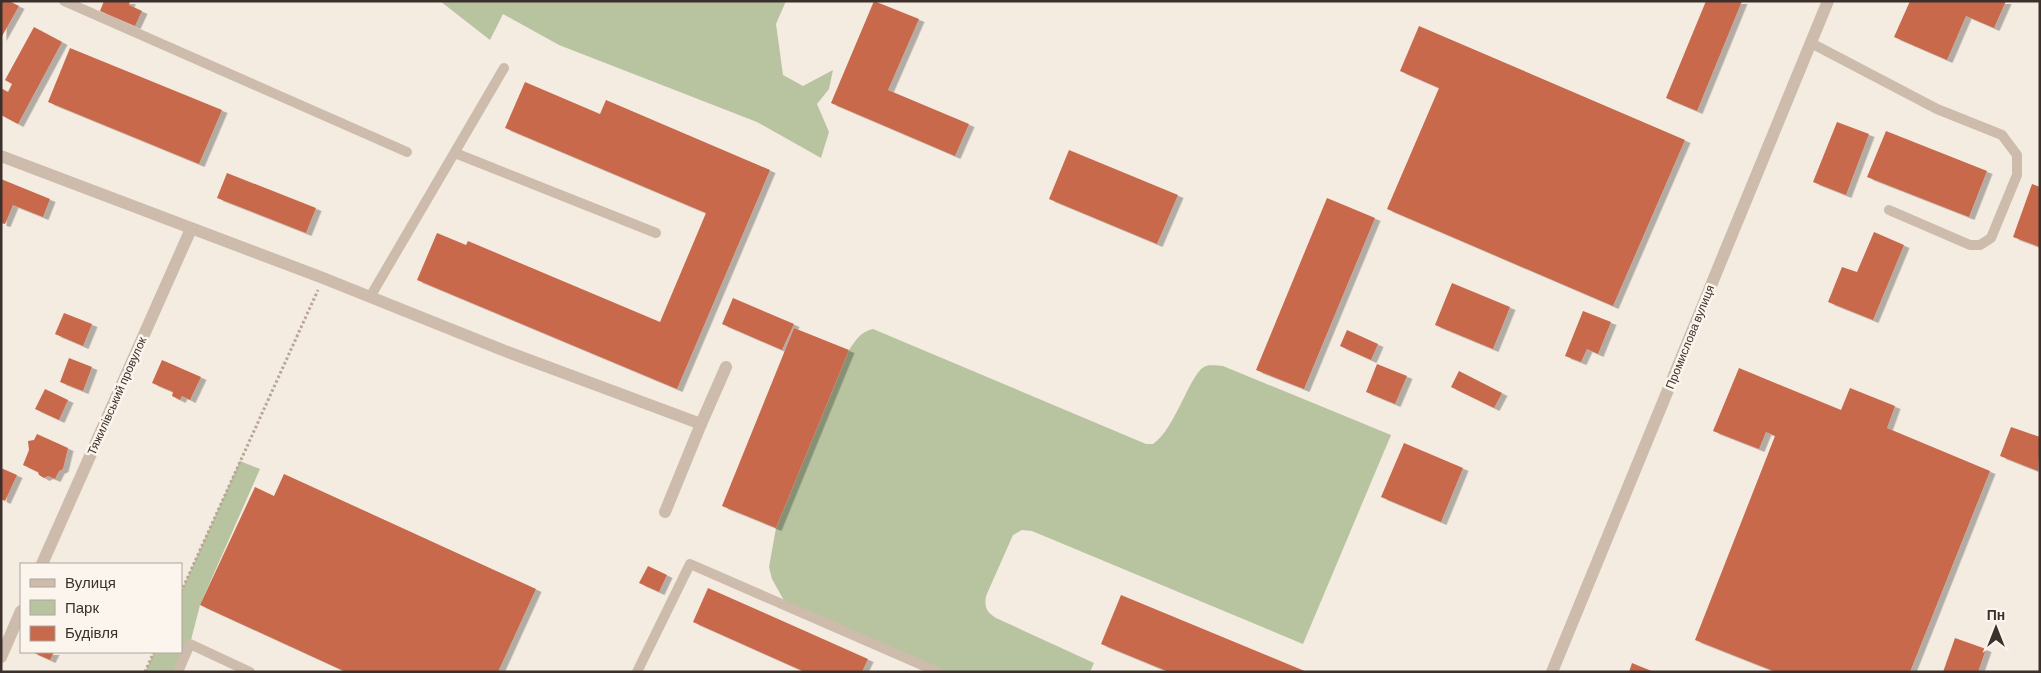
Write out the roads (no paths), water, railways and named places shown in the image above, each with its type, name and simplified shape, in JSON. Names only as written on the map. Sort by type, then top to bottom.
[{"type":"street","name":"Промислова вулиця","points":[[1552,672],[1828,1]]},
{"type":"street","points":[[1,156],[323,278],[505,351],[701,424]]},
{"type":"street","name":"Тяжилівський провулок","points":[[42,563],[191,229]]},
{"type":"street","points":[[665,512],[726,367]]},
{"type":"street","points":[[1,656],[20,614]]},
{"type":"lane","points":[[64,1],[407,152]]},
{"type":"lane","points":[[1811,43],[1937,109],[2002,135],[2017,155],[2017,175],[1991,238],[1980,245],[1970,245],[1889,210]]},
{"type":"lane","points":[[370,297],[504,68]]},
{"type":"lane","points":[[455,153],[656,233]]},
{"type":"lane","points":[[637,672],[690,564],[938,672]]},
{"type":"lane","points":[[178,672],[190,644],[250,672]]}]
